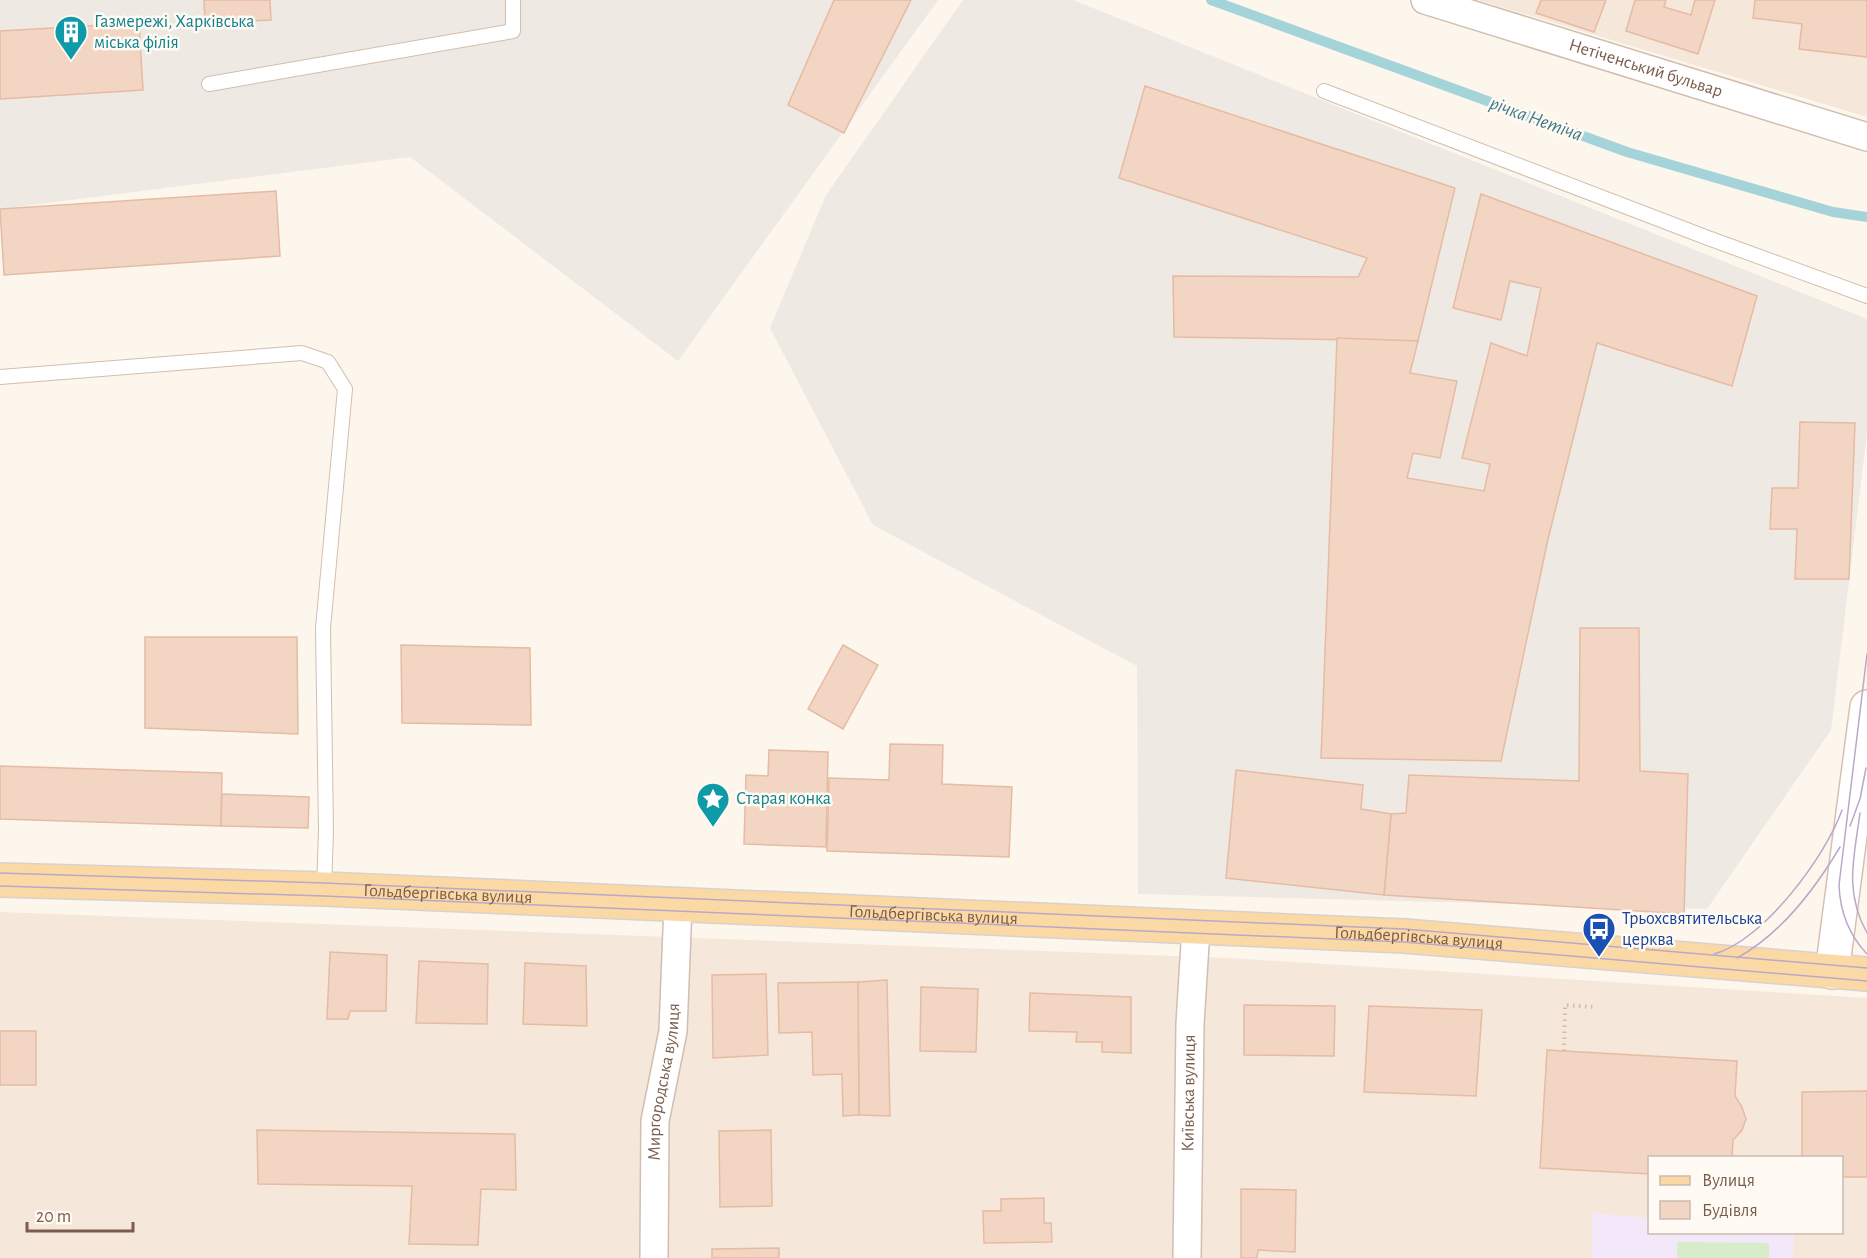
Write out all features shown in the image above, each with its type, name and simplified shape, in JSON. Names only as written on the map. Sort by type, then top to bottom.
[{"type":"main road","points":[[1832,972],[1867,707]]},
{"type":"main road","name":"Гольдбергівська вулиця","points":[[0,880],[324,889],[1404,936],[1867,974]]},
{"type":"street","name":"Нетіченський бульвар","points":[[1425,0],[1867,136]]},
{"type":"street","name":"Миргородська вулиця","points":[[654,1258],[655,1121],[673,1030],[678,905]]},
{"type":"street","name":"Київська вулиця","points":[[1187,1258],[1190,1023],[1196,928]]},
{"type":"lane","points":[[209,84],[513,31],[513,0]]},
{"type":"lane","points":[[1324,91],[1708,238],[1867,296]]},
{"type":"lane","points":[[0,377],[302,353],[328,362],[345,388],[323,628],[326,831],[324,889]]},
{"type":"path","points":[[1564,1051],[1565,1005],[1595,1007]]},
{"type":"shaded area","name":"Газмережі, Харківська міська філія","points":[[0,0],[938,0],[678,361],[410,157],[0,209]]},
{"type":"shaded area","points":[[963,0],[1073,0],[1867,319],[1867,433],[1831,730],[1707,909],[1138,894],[1137,666],[873,525],[770,328],[826,195]]},
{"type":"shaded area","points":[[1478,0],[1867,0],[1867,117]]},
{"type":"shaded area","points":[[0,912],[1229,958],[1867,998],[1867,1258],[0,1258]]},
{"type":"shaded area","points":[[1593,1213],[1648,1218],[1648,1234],[1794,1234],[1793,1258],[1591,1258]]},
{"type":"green space","points":[[1677,1242],[1769,1243],[1769,1258],[1677,1258]]},
{"type":"building","points":[[204,0],[270,0],[271,20],[205,23]]},
{"type":"building","points":[[834,0],[911,0],[844,133],[788,105]]},
{"type":"building","points":[[1541,0],[1606,0],[1594,32],[1536,13]]},
{"type":"building","points":[[1635,0],[1666,0],[1664,7],[1691,15],[1695,0],[1715,0],[1698,54],[1626,31]]},
{"type":"building","points":[[1755,0],[1867,0],[1867,57],[1799,49],[1802,24],[1753,18]]},
{"type":"building","name":"Газмережі, Харківська міська філія","points":[[139,23],[143,90],[0,99],[0,31]]},
{"type":"building","points":[[1145,86],[1455,188],[1418,341],[1174,337],[1173,276],[1358,277],[1367,258],[1119,178]]},
{"type":"building","points":[[276,191],[280,256],[4,275],[0,209]]},
{"type":"building","points":[[1481,194],[1757,296],[1732,386],[1597,343],[1548,539],[1501,761],[1321,758],[1337,338],[1418,341],[1410,373],[1457,381],[1440,458],[1413,453],[1407,478],[1484,491],[1490,464],[1462,458],[1491,343],[1527,356],[1541,288],[1510,281],[1501,320],[1453,308]]},
{"type":"building","points":[[1800,422],[1855,423],[1849,579],[1795,579],[1797,529],[1770,529],[1772,488],[1798,488]]},
{"type":"building","points":[[1580,628],[1639,628],[1640,771],[1688,774],[1684,914],[1384,895],[1391,814],[1406,813],[1409,775],[1579,781]]},
{"type":"building","points":[[145,637],[297,637],[298,734],[145,728]]},
{"type":"building","points":[[401,645],[530,648],[531,725],[402,723]]},
{"type":"building","points":[[843,645],[878,665],[843,729],[808,709]]},
{"type":"building","points":[[890,744],[943,745],[942,784],[1012,787],[1009,857],[827,851],[829,778],[889,780]]},
{"type":"building","points":[[769,750],[828,752],[826,847],[744,844],[746,775],[768,776]]},
{"type":"building","points":[[0,766],[222,773],[221,826],[0,819]]},
{"type":"building","points":[[1236,770],[1363,785],[1361,809],[1391,814],[1384,895],[1226,878]]},
{"type":"building","points":[[222,794],[309,797],[308,828],[221,826]]},
{"type":"building","points":[[330,952],[387,955],[386,1011],[350,1011],[348,1019],[327,1019]]},
{"type":"building","points":[[419,961],[488,964],[487,1024],[416,1023]]},
{"type":"building","points":[[525,963],[586,966],[587,1026],[523,1024]]},
{"type":"building","points":[[766,974],[768,1055],[713,1058],[712,975]]},
{"type":"building","points":[[887,980],[890,1116],[859,1115],[858,982]]},
{"type":"building","points":[[858,982],[859,1115],[843,1116],[842,1074],[813,1075],[812,1032],[779,1033],[778,983]]},
{"type":"building","points":[[921,987],[978,989],[976,1052],[920,1051]]},
{"type":"building","points":[[1030,993],[1131,997],[1131,1053],[1102,1052],[1102,1042],[1076,1042],[1077,1032],[1029,1031]]},
{"type":"building","points":[[1244,1005],[1335,1006],[1334,1056],[1244,1055]]},
{"type":"building","points":[[1369,1006],[1482,1010],[1476,1096],[1364,1092]]},
{"type":"building","points":[[0,1031],[36,1031],[36,1085],[0,1085]]},
{"type":"building","points":[[1547,1050],[1737,1061],[1735,1096],[1746,1119],[1742,1130],[1733,1140],[1732,1156],[1648,1156],[1648,1174],[1540,1168]]},
{"type":"building","points":[[1867,1091],[1867,1177],[1843,1177],[1843,1156],[1802,1156],[1802,1092]]},
{"type":"building","points":[[257,1130],[515,1134],[516,1190],[481,1189],[478,1245],[409,1244],[412,1186],[258,1184]]},
{"type":"building","points":[[771,1130],[772,1206],[720,1207],[719,1131]]},
{"type":"building","points":[[1241,1189],[1296,1190],[1295,1252],[1258,1250],[1257,1258],[1241,1258]]},
{"type":"building","points":[[1044,1198],[1044,1223],[1051,1223],[1052,1242],[984,1243],[983,1211],[1001,1211],[1001,1199]]},
{"type":"building","points":[[779,1248],[779,1258],[712,1258],[712,1249]]},
{"type":"waterway","name":"річка Нетіча","points":[[1211,0],[1627,152],[1833,212],[1867,217]]},
{"type":"tram line","points":[[1867,654],[1839,885],[1841,904],[1847,922],[1855,939],[1867,954]]},
{"type":"tram line","points":[[1850,826],[1860,799],[1866,768]]},
{"type":"tram line","points":[[1714,954],[1733,946],[1772,915],[1822,850],[1842,810]]},
{"type":"tram line","points":[[1860,813],[1853,888],[1855,903],[1867,933]]},
{"type":"tram line","points":[[1737,958],[1768,936],[1796,909],[1820,879],[1840,847]]},
{"type":"tram line","points":[[0,873],[324,883],[1404,929],[1867,968]]},
{"type":"tram line","points":[[0,886],[324,896],[1404,942],[1867,981]]},
{"type":"place","name":"Газмережі, Харківська міська філія","points":[[71,61]]},
{"type":"place","name":"Старая конка","points":[[713,828]]},
{"type":"place","name":"Трьохсвятительська церква","points":[[1599,958]]}]
